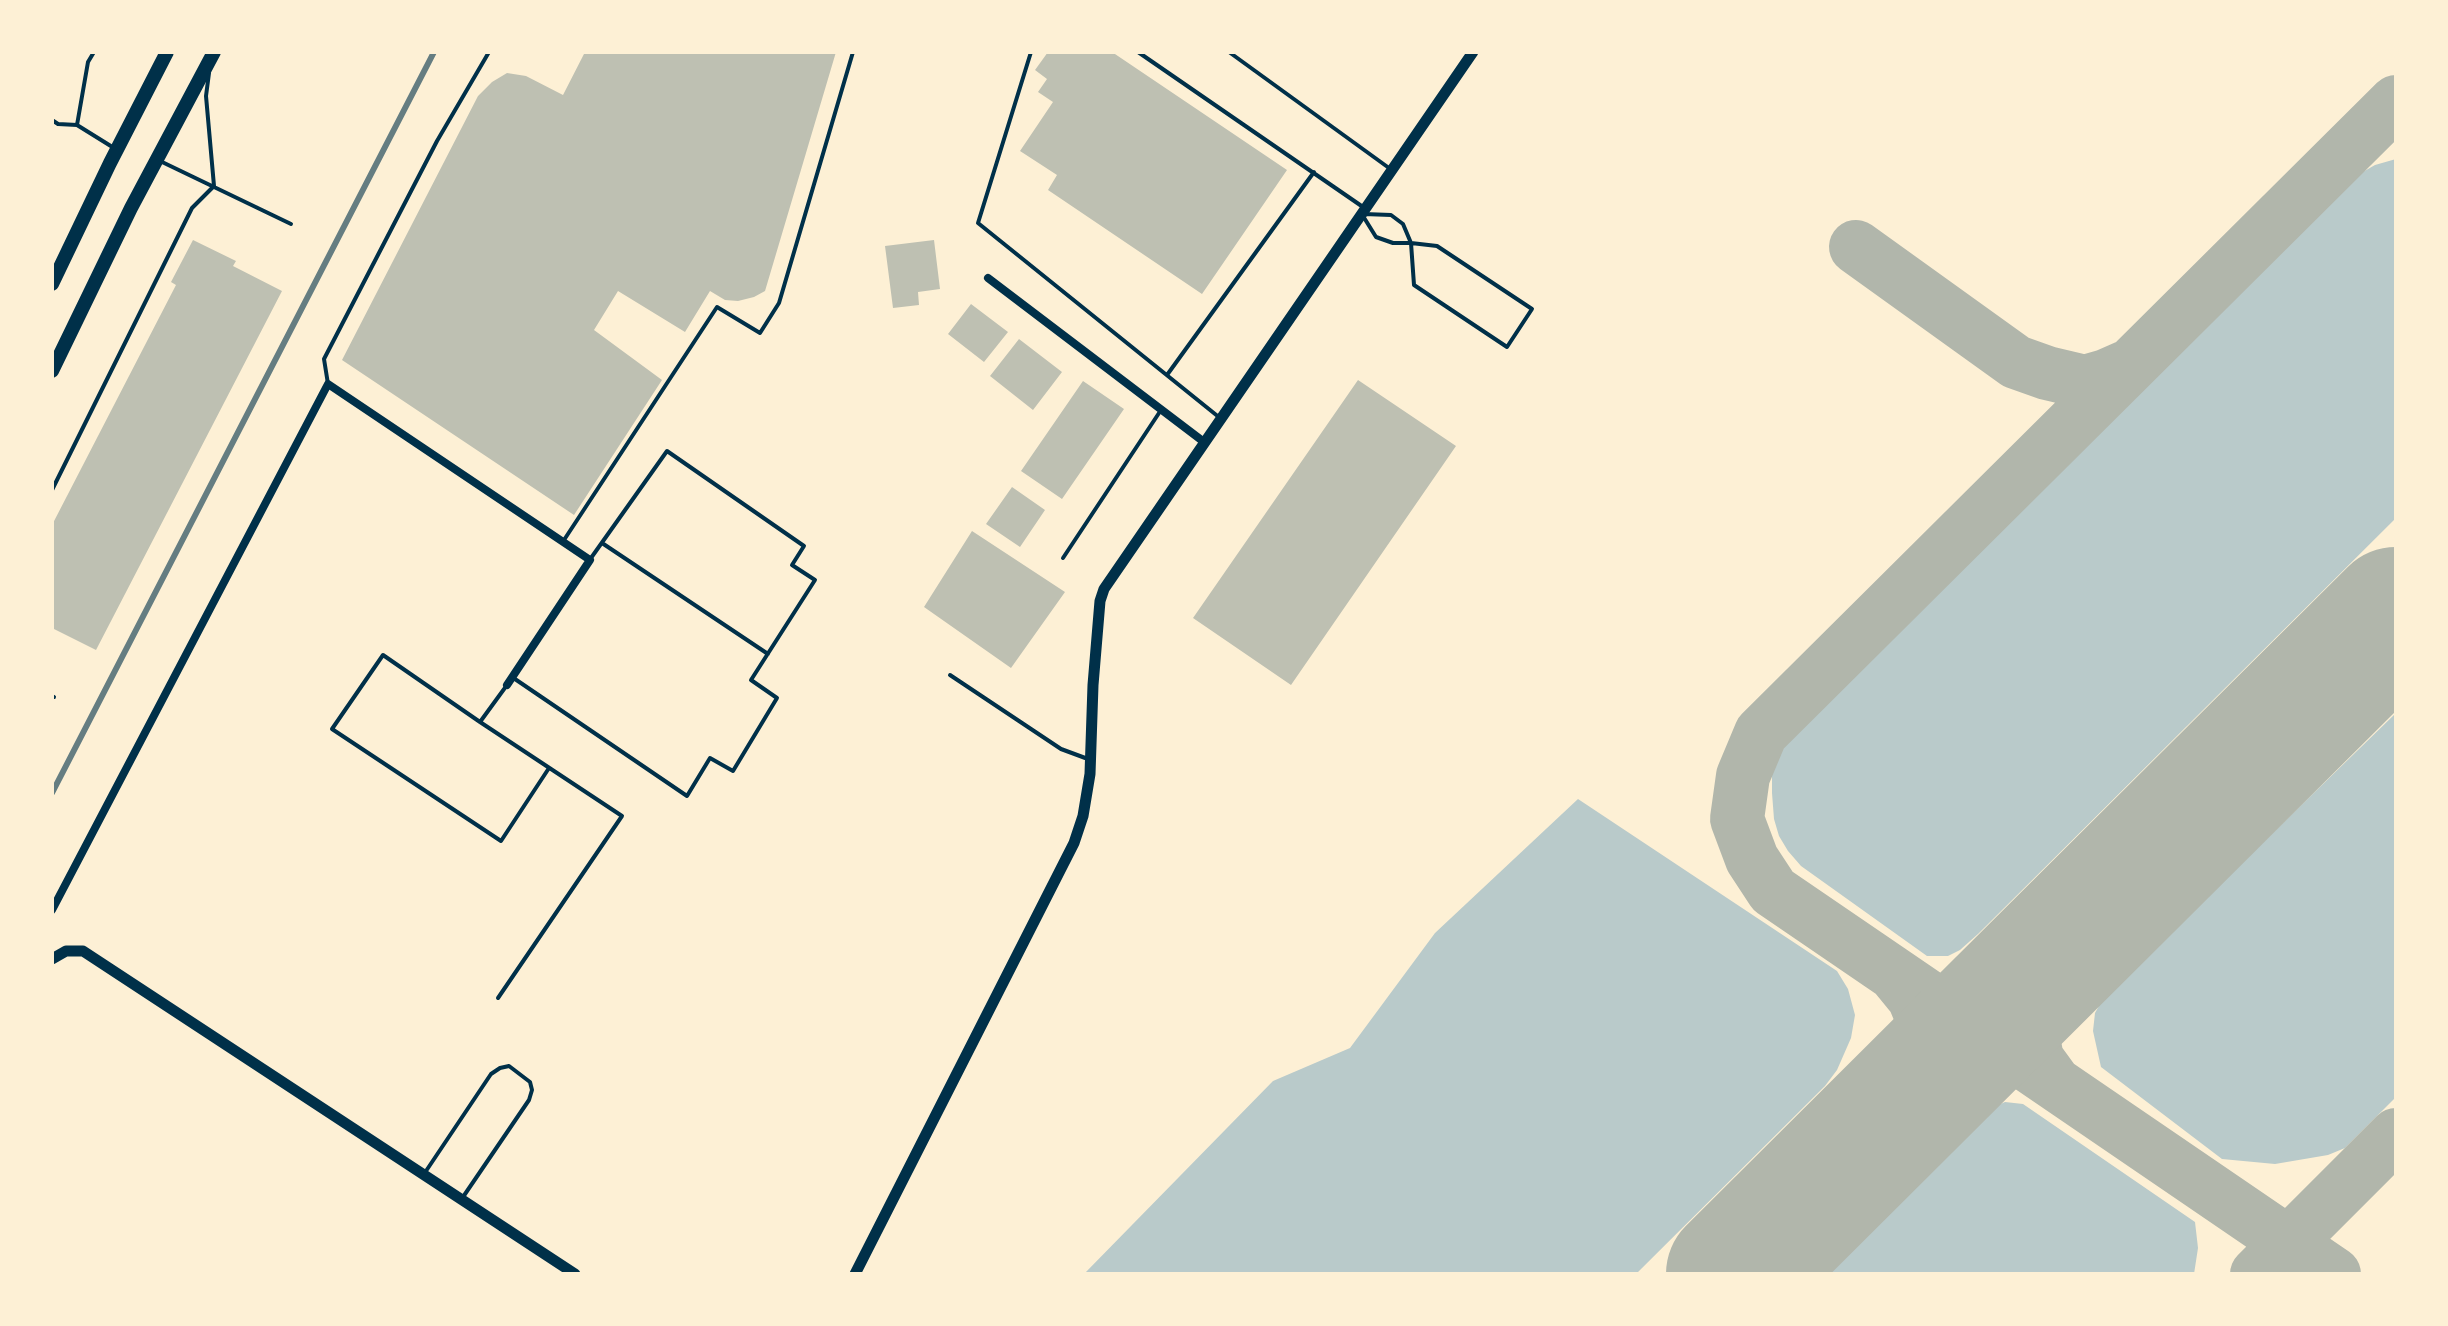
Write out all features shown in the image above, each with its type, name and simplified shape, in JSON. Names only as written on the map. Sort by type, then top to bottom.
[{"type":"highway","points":[[52,284],[167,52]]},
{"type":"highway","points":[[52,371],[74,322],[213,54]]},
{"type":"street","points":[[855,1274],[1062,869],[1083,816],[1091,760],[1100,601],[1104,589],[1473,52]]},
{"type":"street","points":[[988,278],[1204,442]]},
{"type":"street","points":[[52,910],[328,384],[590,560],[509,681]]},
{"type":"street","points":[[52,959],[66,951],[83,951],[575,1274]]},
{"type":"lane","points":[[77,125],[88,62],[94,52]]},
{"type":"lane","points":[[328,384],[324,359],[437,141],[489,52]]},
{"type":"lane","points":[[563,541],[717,307],[760,333],[779,303],[853,52]]},
{"type":"lane","points":[[1031,52],[978,223],[1220,418]]},
{"type":"lane","points":[[1138,52],[1314,172],[1363,211],[1376,237],[1393,243],[1411,243],[1437,246],[1532,309],[1507,347],[1414,285],[1411,243],[1403,224],[1391,215],[1363,211]]},
{"type":"lane","points":[[1229,52],[1392,170]]},
{"type":"lane","points":[[213,54],[206,96],[214,186]]},
{"type":"lane","points":[[52,120],[58,124],[77,125],[117,149]]},
{"type":"lane","points":[[157,160],[291,224]]},
{"type":"lane","points":[[1167,375],[1314,172]]},
{"type":"lane","points":[[52,490],[192,208],[214,186]]},
{"type":"lane","points":[[1063,558],[1161,410]]},
{"type":"lane","points":[[480,722],[509,681],[687,796],[710,758],[733,771],[777,698],[751,680],[815,580],[792,565],[804,546],[667,451],[590,560]]},
{"type":"lane","points":[[602,543],[768,654]]},
{"type":"lane","points":[[498,998],[622,816],[383,655],[332,729],[501,841],[549,768]]},
{"type":"lane","points":[[950,675],[1061,749],[1091,760]]},
{"type":"lane","points":[[424,1175],[491,1074],[509,1066],[530,1082],[532,1090],[529,1100],[461,1199]]},
{"type":"shaded area","points":[[2396,159],[2396,518],[1978,934],[1948,956],[1927,956],[1801,866],[1788,851],[1774,819],[1772,793],[1772,769],[1785,745],[2354,177],[2375,165]]},
{"type":"shaded area","points":[[2396,713],[2396,1097],[2345,1148],[2328,1155],[2275,1164],[2222,1159],[2101,1067],[2093,1031],[2095,1013],[2104,997]]},
{"type":"shaded area","points":[[1578,799],[1837,971],[1848,989],[1855,1015],[1851,1038],[1837,1070],[1825,1086],[1636,1274],[1084,1274],[1273,1081],[1350,1048],[1435,933]]},
{"type":"shaded area","points":[[2005,1102],[2023,1104],[2195,1222],[2198,1248],[2194,1274],[1823,1274],[1987,1110]]},
{"type":"building","points":[[585,52],[836,52],[765,291],[738,301],[725,300],[710,291],[685,332],[618,291],[594,330],[662,380],[574,515],[342,360],[478,96],[507,73],[526,76],[563,95]]},
{"type":"building","points":[[1048,52],[1112,52],[1287,170],[1202,294],[1048,190],[1057,175],[1020,151],[1053,102],[1038,92],[1047,79],[1035,70]]},
{"type":"building","points":[[193,240],[236,261],[233,266],[282,291],[96,650],[52,628],[52,525],[176,285],[171,282]]},
{"type":"building","points":[[934,240],[940,289],[918,292],[919,305],[893,308],[885,246]]},
{"type":"building","points":[[971,304],[1008,332],[984,362],[948,334]]},
{"type":"building","points":[[1019,339],[1062,372],[1033,410],[990,376]]},
{"type":"building","points":[[1358,380],[1456,446],[1291,685],[1193,618]]},
{"type":"building","points":[[1083,381],[1124,409],[1062,499],[1021,471]]},
{"type":"building","points":[[1012,487],[1045,510],[1020,547],[986,524]]},
{"type":"building","points":[[972,531],[1065,592],[1011,668],[924,607]]},
{"type":"taxiway","points":[[2334,1274],[1773,891],[1752,859],[1737,819],[1743,776],[1761,733],[2396,102]]},
{"type":"taxiway","points":[[1856,247],[2016,362],[2085,382],[2131,365]]},
{"type":"taxiway","points":[[2051,958],[2036,991],[2030,1022],[2037,1059],[2053,1081]]},
{"type":"taxiway","points":[[1896,976],[1914,998],[1926,1027],[1925,1070],[1913,1096]]},
{"type":"taxiway","points":[[2257,1274],[2396,1135]]},
{"type":"runway","points":[[1734,1274],[2396,615]]},
{"type":"railway","points":[[52,793],[434,52]]}]
